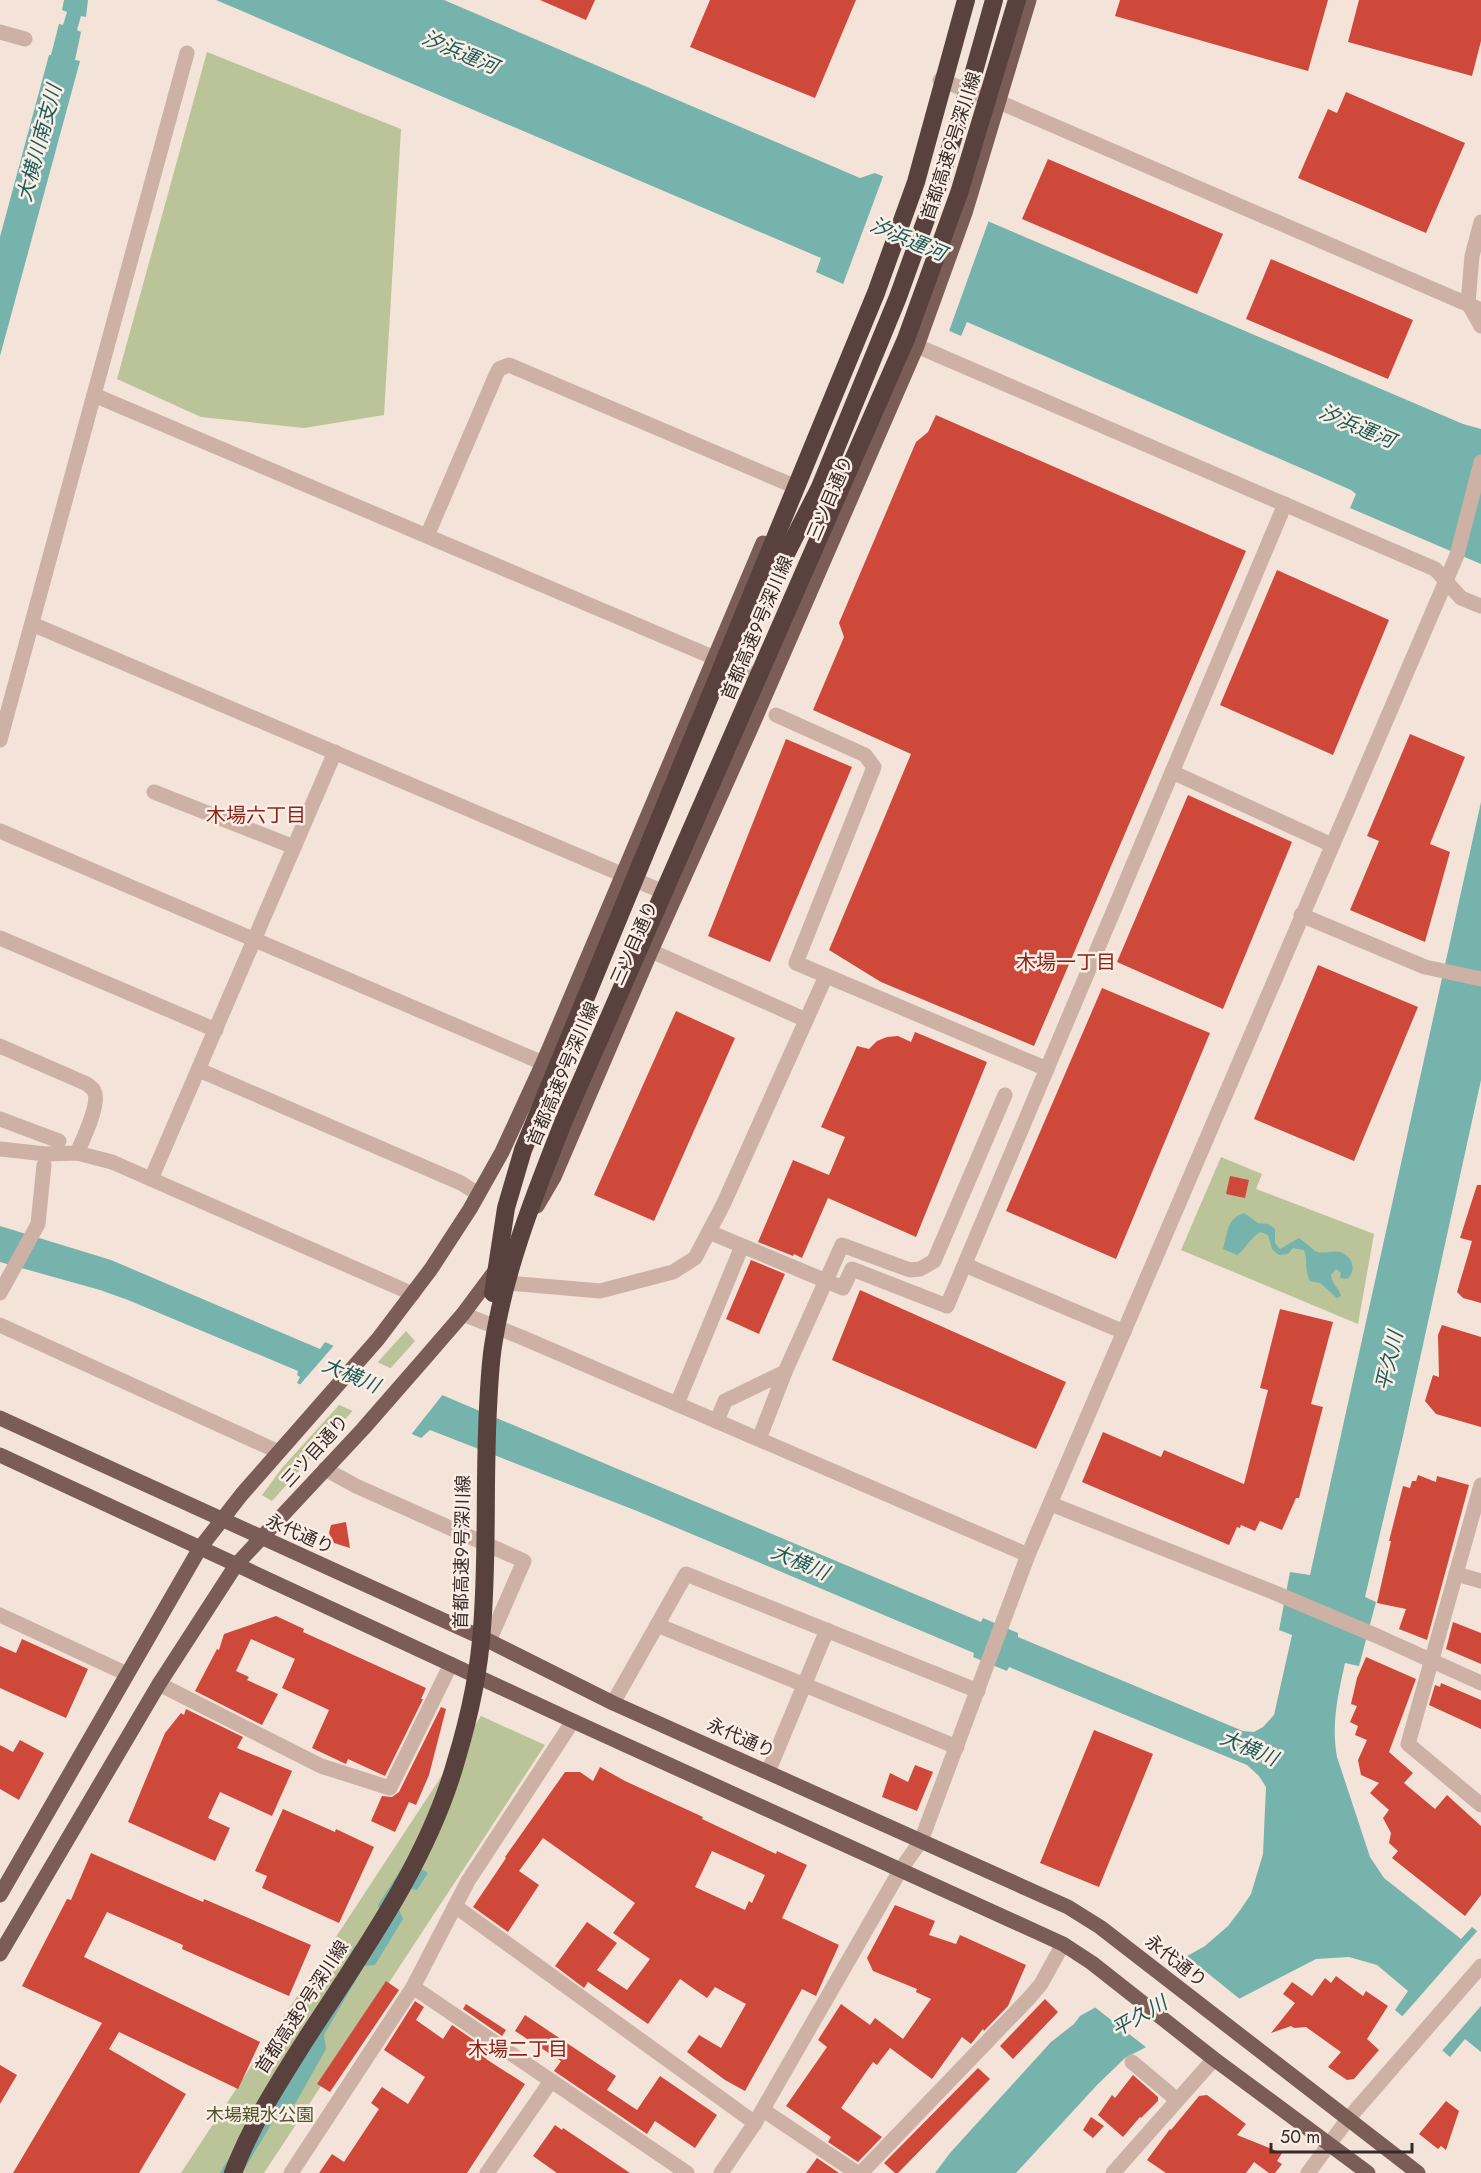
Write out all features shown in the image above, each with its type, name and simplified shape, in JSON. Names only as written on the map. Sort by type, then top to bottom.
[{"type":"highway","name":"首都高速9号深川線","points":[[233,2173],[266,2099],[369,1940],[411,1866],[437,1812],[454,1766],[468,1710],[480,1629],[486,1377],[500,1235],[506,1209],[527,1140],[876,293],[916,182],[964,0]]},
{"type":"highway","points":[[714,660],[756,614],[820,487],[898,297],[922,231],[974,75],[994,0]]},
{"type":"highway","name":"首都高速9号深川線","points":[[233,2173],[267,2100],[370,1940],[403,1883],[424,1844],[446,1792],[470,1711],[482,1630],[486,1540],[486,1458],[492,1347],[508,1272],[527,1213],[564,1120],[906,339],[959,193],[1017,0]]},
{"type":"main road","name":"三ツ目通り","points":[[0,1895],[200,1548],[279,1452],[378,1339],[413,1294],[478,1194],[502,1152],[543,1063],[862,309],[909,178],[964,0]]},
{"type":"main road","name":"三ツ目通り","points":[[0,1954],[159,1684],[236,1564],[363,1428],[463,1314],[514,1245],[554,1177],[917,346],[965,213],[1029,0]]},
{"type":"main road","name":"永代通り","points":[[0,1418],[489,1641],[614,1703],[1068,1907],[1100,1927],[1418,2173]]},
{"type":"main road","points":[[0,1455],[573,1721],[1063,1944],[1368,2173]]},
{"type":"street","points":[[0,32],[25,39]]},
{"type":"street","points":[[0,740],[187,53]]},
{"type":"street","points":[[940,80],[999,102],[1474,307]]},
{"type":"street","points":[[1481,222],[1472,256],[1474,307],[1481,326]]},
{"type":"street","points":[[917,346],[1435,569],[1461,598],[1481,606]]},
{"type":"street","points":[[427,536],[496,375],[499,369],[509,365],[789,484]]},
{"type":"street","points":[[94,395],[714,660],[771,682]]},
{"type":"street","points":[[721,2173],[759,2117],[901,1869],[921,1841],[1028,1555],[1446,581],[1458,551],[1481,462]]},
{"type":"street","points":[[709,1232],[843,1288],[852,1269],[947,1306],[1284,504]]},
{"type":"street","points":[[32,624],[676,898]]},
{"type":"street","points":[[776,716],[865,755],[874,767],[796,963],[1047,1069]]},
{"type":"street","points":[[152,1179],[334,752]]},
{"type":"street","points":[[1172,772],[1332,845]]},
{"type":"street","points":[[154,792],[294,847]]},
{"type":"street","points":[[0,831],[543,1063]]},
{"type":"street","points":[[1301,915],[1425,967],[1481,979]]},
{"type":"street","points":[[0,938],[216,1030]]},
{"type":"street","points":[[651,951],[806,1020]]},
{"type":"street","points":[[487,1281],[600,1292],[673,1272],[694,1258],[723,1205],[826,976]]},
{"type":"street","points":[[0,1046],[87,1084],[94,1091],[95,1107],[77,1153]]},
{"type":"street","points":[[199,1070],[461,1183],[478,1194]]},
{"type":"street","points":[[759,1439],[842,1245],[910,1270],[920,1269],[934,1262],[1005,1095]]},
{"type":"street","points":[[0,1119],[58,1141]]},
{"type":"street","points":[[0,1149],[46,1154],[77,1153],[112,1162],[413,1294]]},
{"type":"street","points":[[3,1287],[38,1224],[45,1166]]},
{"type":"street","points":[[677,1404],[742,1246]]},
{"type":"street","points":[[964,1265],[1124,1332]]},
{"type":"street","points":[[463,1314],[1028,1555]]},
{"type":"street","points":[[0,1325],[279,1452]]},
{"type":"street","points":[[717,1421],[725,1401],[786,1372]]},
{"type":"street","points":[[325,1469],[356,1486],[524,1561],[489,1641]]},
{"type":"street","points":[[1481,1485],[1408,1744],[1481,1804]]},
{"type":"street","points":[[1051,1503],[1273,1592],[1481,1683]]},
{"type":"street","points":[[614,1703],[686,1574],[978,1691]]},
{"type":"street","points":[[1456,1574],[1481,1581]]},
{"type":"street","points":[[0,1615],[127,1674]]},
{"type":"street","points":[[657,1624],[957,1747]]},
{"type":"street","points":[[768,1772],[827,1630]]},
{"type":"street","points":[[159,1684],[321,1766],[390,1788],[451,1664]]},
{"type":"street","points":[[291,2173],[413,1987],[468,1881],[573,1721]]},
{"type":"street","points":[[455,1906],[759,2117],[859,2173],[1030,1997],[1041,1984],[1063,1944]]},
{"type":"street","points":[[1308,2173],[1348,2119],[1481,1966]]},
{"type":"street","points":[[413,1987],[687,2173]]},
{"type":"street","points":[[1113,2173],[1214,2059]]},
{"type":"street","points":[[1132,2062],[1176,2100]]},
{"type":"street","points":[[487,2173],[551,2081]]},
{"type":"green space","points":[[207,52],[401,129],[384,415],[304,428],[201,417],[117,379]]},
{"type":"green space","points":[[1221,1157],[1262,1174],[1256,1189],[1374,1234],[1358,1324],[1181,1250]]},
{"type":"green space","points":[[406,1331],[415,1341],[272,1501],[262,1495],[282,1468]]},
{"type":"green space","name":"木場親水公園","points":[[481,1716],[545,1745],[264,2173],[181,2173]]},
{"type":"water","name":"大横川南支川","points":[[64,0],[88,0],[86,17],[81,16],[77,30],[81,32],[75,60],[80,61],[0,356],[0,237],[49,55],[51,55],[59,24],[63,25],[67,12],[62,10]]},
{"type":"water","name":"汐浜運河","points":[[216,0],[444,0],[860,178],[875,173],[1463,424],[1481,429],[1481,564],[1350,508],[1356,494],[1351,490],[967,322],[961,336],[816,272],[821,258]]},
{"type":"water","points":[[1481,802],[1481,1080],[1403,1436],[1365,1597],[1376,1602],[1359,1666],[1345,1663],[1335,1721],[1335,1745],[1370,1857],[1384,1878],[1461,1939],[1472,1927],[1481,1934],[1481,2052],[1465,2039],[1450,2057],[1395,2010],[1408,1991],[1377,1965],[1349,1957],[1316,1959],[1125,2058],[1016,2173],[935,2173],[950,2153],[1051,2042],[1074,2024],[1080,2016],[1205,1946],[1228,1926],[1251,1894],[1263,1854],[1266,1787],[1259,1776],[1247,1765],[1009,1667],[1007,1671],[973,1657],[974,1653],[637,1511],[430,1430],[421,1438],[297,1383],[300,1377],[297,1375],[298,1371],[128,1300],[0,1262],[0,1226],[111,1260],[320,1349],[325,1342],[442,1395],[981,1622],[983,1618],[1018,1633],[1018,1637],[1243,1731],[1254,1732],[1263,1727],[1274,1715],[1292,1635],[1279,1630],[1290,1572],[1310,1575]]},
{"type":"water","points":[[1244,1213],[1258,1223],[1268,1224],[1275,1229],[1275,1243],[1280,1249],[1299,1238],[1315,1251],[1340,1252],[1348,1257],[1353,1268],[1350,1276],[1347,1279],[1340,1278],[1341,1273],[1336,1269],[1331,1275],[1341,1296],[1337,1298],[1320,1283],[1310,1281],[1304,1250],[1293,1248],[1288,1254],[1279,1255],[1272,1249],[1268,1235],[1260,1232],[1237,1255],[1223,1249],[1231,1223]]},
{"type":"water","points":[[407,1860],[428,1873],[417,1890],[409,1888],[398,1907],[403,1919],[375,1965],[364,1966],[324,2035],[326,2049],[295,2104],[283,2105],[242,2173],[220,2173],[355,1946],[365,1946],[382,1916],[378,1905]]},
{"type":"pier","points":[[884,174],[989,220],[948,334],[842,287]]},
{"type":"pier","points":[[336,1343],[444,1393],[410,1436],[298,1387]]},
{"type":"pier","points":[[1479,1929],[1481,1930],[1481,2006],[1440,2053],[1400,2019]]},
{"type":"pier","points":[[1184,1954],[1241,2000],[1147,2048],[1092,2005]]},
{"type":"building","points":[[540,0],[595,0],[586,20]]},
{"type":"building","points":[[710,0],[856,0],[815,98],[690,47]]},
{"type":"building","points":[[1120,0],[1328,0],[1308,71],[1115,16]]},
{"type":"building","points":[[1359,0],[1481,0],[1481,41],[1472,76],[1348,42]]},
{"type":"building","points":[[1346,92],[1465,143],[1426,233],[1298,178],[1328,109],[1337,113]]},
{"type":"building","points":[[1048,159],[1223,234],[1197,294],[1022,219]]},
{"type":"building","points":[[1271,259],[1413,320],[1388,379],[1246,319]]},
{"type":"building","points":[[936,415],[1246,551],[1034,1046],[881,982],[829,950],[911,754],[813,710],[844,637],[839,623],[916,442],[928,432]]},
{"type":"building","points":[[1277,570],[1389,620],[1333,755],[1220,705]]},
{"type":"building","points":[[1410,734],[1465,757],[1430,844],[1450,852],[1425,942],[1350,910],[1379,841],[1367,836]]},
{"type":"building","points":[[786,739],[852,767],[770,962],[708,936]]},
{"type":"building","points":[[1188,795],[1292,842],[1223,1009],[1117,962]]},
{"type":"building","points":[[1318,965],[1418,1007],[1354,1161],[1254,1119]]},
{"type":"building","points":[[1102,988],[1210,1033],[1116,1259],[1006,1211]]},
{"type":"building","points":[[676,1011],[735,1038],[654,1221],[594,1195]]},
{"type":"building","points":[[915,1032],[987,1062],[916,1237],[828,1198],[802,1258],[758,1242],[793,1160],[829,1175],[845,1137],[821,1127],[857,1046],[869,1049],[877,1041],[898,1036],[911,1042]]},
{"type":"building","points":[[1230,1176],[1249,1180],[1245,1198],[1226,1194]]},
{"type":"building","points":[[1477,1185],[1481,1185],[1481,1303],[1463,1298],[1457,1292],[1472,1241],[1460,1238]]},
{"type":"building","points":[[751,1260],[785,1274],[759,1334],[726,1319]]},
{"type":"building","points":[[860,1290],[1066,1382],[1036,1449],[832,1360]]},
{"type":"building","points":[[1280,1309],[1333,1322],[1311,1404],[1323,1407],[1299,1498],[1296,1498],[1282,1530],[1260,1521],[1255,1531],[1241,1525],[1240,1528],[1237,1527],[1229,1545],[1082,1482],[1103,1432],[1161,1457],[1164,1450],[1244,1484],[1268,1390],[1260,1388]]},
{"type":"building","points":[[1442,1325],[1481,1337],[1481,1427],[1436,1414],[1425,1401],[1433,1375],[1439,1377],[1438,1335]]},
{"type":"building","points":[[1418,1475],[1436,1482],[1437,1476],[1469,1485],[1427,1640],[1399,1629],[1406,1609],[1377,1603],[1403,1486],[1410,1488],[1412,1481],[1416,1481]]},
{"type":"building","points":[[346,1522],[350,1548],[334,1543],[329,1533],[331,1525]]},
{"type":"building","points":[[276,1616],[304,1629],[303,1632],[426,1688],[421,1699],[423,1699],[385,1776],[348,1759],[346,1764],[312,1748],[329,1710],[282,1688],[295,1659],[251,1639],[236,1671],[249,1677],[247,1680],[278,1694],[262,1725],[195,1691],[217,1649],[219,1650],[224,1634]]},
{"type":"building","points":[[1453,1622],[1481,1633],[1481,1664],[1446,1649]]},
{"type":"building","points":[[22,1639],[88,1669],[66,1718],[0,1688],[0,1646],[16,1653]]},
{"type":"building","points":[[1366,1657],[1416,1679],[1389,1752],[1413,1773],[1404,1783],[1435,1809],[1447,1795],[1481,1826],[1481,1895],[1465,1916],[1392,1858],[1398,1851],[1389,1843],[1391,1833],[1383,1818],[1389,1810],[1370,1793],[1379,1783],[1361,1775],[1358,1760],[1367,1740],[1355,1735],[1358,1726],[1350,1722],[1357,1706],[1351,1704],[1357,1678]]},
{"type":"building","points":[[1441,1683],[1481,1700],[1481,1729],[1429,1705],[1435,1685],[1440,1687]]},
{"type":"building","points":[[441,1707],[446,1709],[429,1775],[416,1805],[409,1802],[395,1832],[371,1821],[382,1796],[392,1797],[399,1792]]},
{"type":"building","points":[[186,1709],[243,1737],[237,1748],[292,1771],[272,1816],[220,1792],[208,1818],[230,1828],[215,1861],[128,1822],[165,1733],[181,1713],[184,1715]]},
{"type":"building","points":[[1094,1730],[1153,1754],[1099,1887],[1040,1863]]},
{"type":"building","points":[[20,1740],[44,1753],[19,1800],[0,1789],[0,1745],[13,1752]]},
{"type":"building","points":[[915,1765],[933,1772],[917,1811],[882,1797],[890,1773],[908,1782]]},
{"type":"building","points":[[600,1767],[703,1817],[702,1819],[776,1854],[777,1851],[807,1865],[782,1918],[839,1945],[816,1996],[802,1989],[745,2091],[725,2080],[687,2052],[699,2035],[721,2048],[746,2004],[715,1987],[707,1998],[680,1979],[648,2024],[588,1982],[584,1988],[555,1966],[587,1922],[617,1943],[597,1970],[627,1990],[650,1959],[613,1933],[635,1903],[543,1838],[519,1871],[539,1885],[508,1932],[473,1907],[565,1772],[580,1772],[593,1781]],"holes":[[[712,1851],[765,1875],[752,1903],[749,1901],[745,1910],[695,1887]]]},
{"type":"building","points":[[283,1809],[335,1832],[336,1829],[374,1847],[339,1923],[262,1888],[267,1876],[255,1871]]},
{"type":"building","points":[[91,1853],[203,1902],[204,1899],[311,1945],[289,1996],[182,1949],[183,1945],[107,1912],[84,1957],[260,2042],[238,2089],[119,2032],[109,2049],[186,2094],[139,2173],[13,2173],[102,2023],[22,1986],[67,1899],[71,1900]]},
{"type":"building","points":[[895,1905],[935,1921],[929,1935],[956,1944],[960,1935],[1026,1965],[1008,2006],[984,2031],[983,2029],[971,2044],[962,2037],[932,2079],[890,2048],[877,2065],[873,2062],[841,2108],[882,2137],[858,2162],[828,2142],[831,2137],[786,2106],[827,2047],[818,2040],[841,2004],[870,2025],[875,2018],[903,2039],[931,1999],[916,1992],[917,1989],[873,1971],[867,1958]]},
{"type":"building","points":[[1336,1976],[1363,1996],[1366,1991],[1388,2006],[1367,2039],[1379,2050],[1354,2079],[1347,2080],[1328,2067],[1341,2052],[1306,2027],[1291,2026],[1271,2033],[1295,2003],[1283,1994],[1292,1982],[1312,1996],[1325,1978],[1331,1983]]},
{"type":"building","points":[[386,1981],[399,1990],[330,2092],[317,2084]]},
{"type":"building","points":[[1045,1999],[1058,2012],[1013,2059],[1000,2046]]},
{"type":"building","points":[[415,2001],[424,2007],[416,2020],[443,2039],[452,2025],[491,2052],[486,2059],[525,2084],[467,2173],[319,2173],[332,2154],[344,2162],[379,2109],[371,2103],[382,2087],[408,2104],[425,2077],[384,2050]]},
{"type":"building","points":[[466,2004],[506,2030],[502,2036],[463,2009]]},
{"type":"building","points":[[525,2015],[616,2076],[607,2090],[637,2110],[660,2076],[717,2115],[695,2148],[655,2121],[647,2134],[554,2071],[561,2061],[515,2031]]},
{"type":"building","points":[[0,2065],[17,2075],[0,2104]]},
{"type":"building","points":[[978,2068],[990,2079],[898,2173],[895,2173],[884,2163]]},
{"type":"building","points":[[1133,2075],[1158,2097],[1158,2101],[1123,2137],[1098,2115],[1112,2095],[1115,2098]]},
{"type":"building","points":[[1207,2095],[1246,2124],[1237,2135],[1282,2153],[1277,2161],[1282,2164],[1275,2173],[1269,2173],[1254,2162],[1246,2173],[1166,2173],[1147,2160],[1199,2096]]},
{"type":"building","points":[[1446,2101],[1459,2111],[1446,2150],[1441,2146],[1438,2149],[1419,2134]]},
{"type":"building","points":[[1091,2117],[1104,2126],[1093,2138],[1083,2130]]},
{"type":"building","points":[[555,2125],[630,2173],[557,2173],[533,2156]]},
{"type":"building","points":[[817,2158],[839,2173],[806,2173]]},
{"type":"district","name":"木場六丁目","points":[[256,815]]},
{"type":"district","name":"木場一丁目","points":[[1066,962]]},
{"type":"district","name":"木場二丁目","points":[[518,2049]]},
{"type":"water label","name":"平久川","points":[[1389,1361]]},
{"type":"water label","name":"大横川","points":[[351,1375]]},
{"type":"water label","name":"大横川","points":[[800,1562]]},
{"type":"water label","name":"大横川","points":[[1249,1748]]},
{"type":"water label","name":"平久川","points":[[1139,2016]]}]
